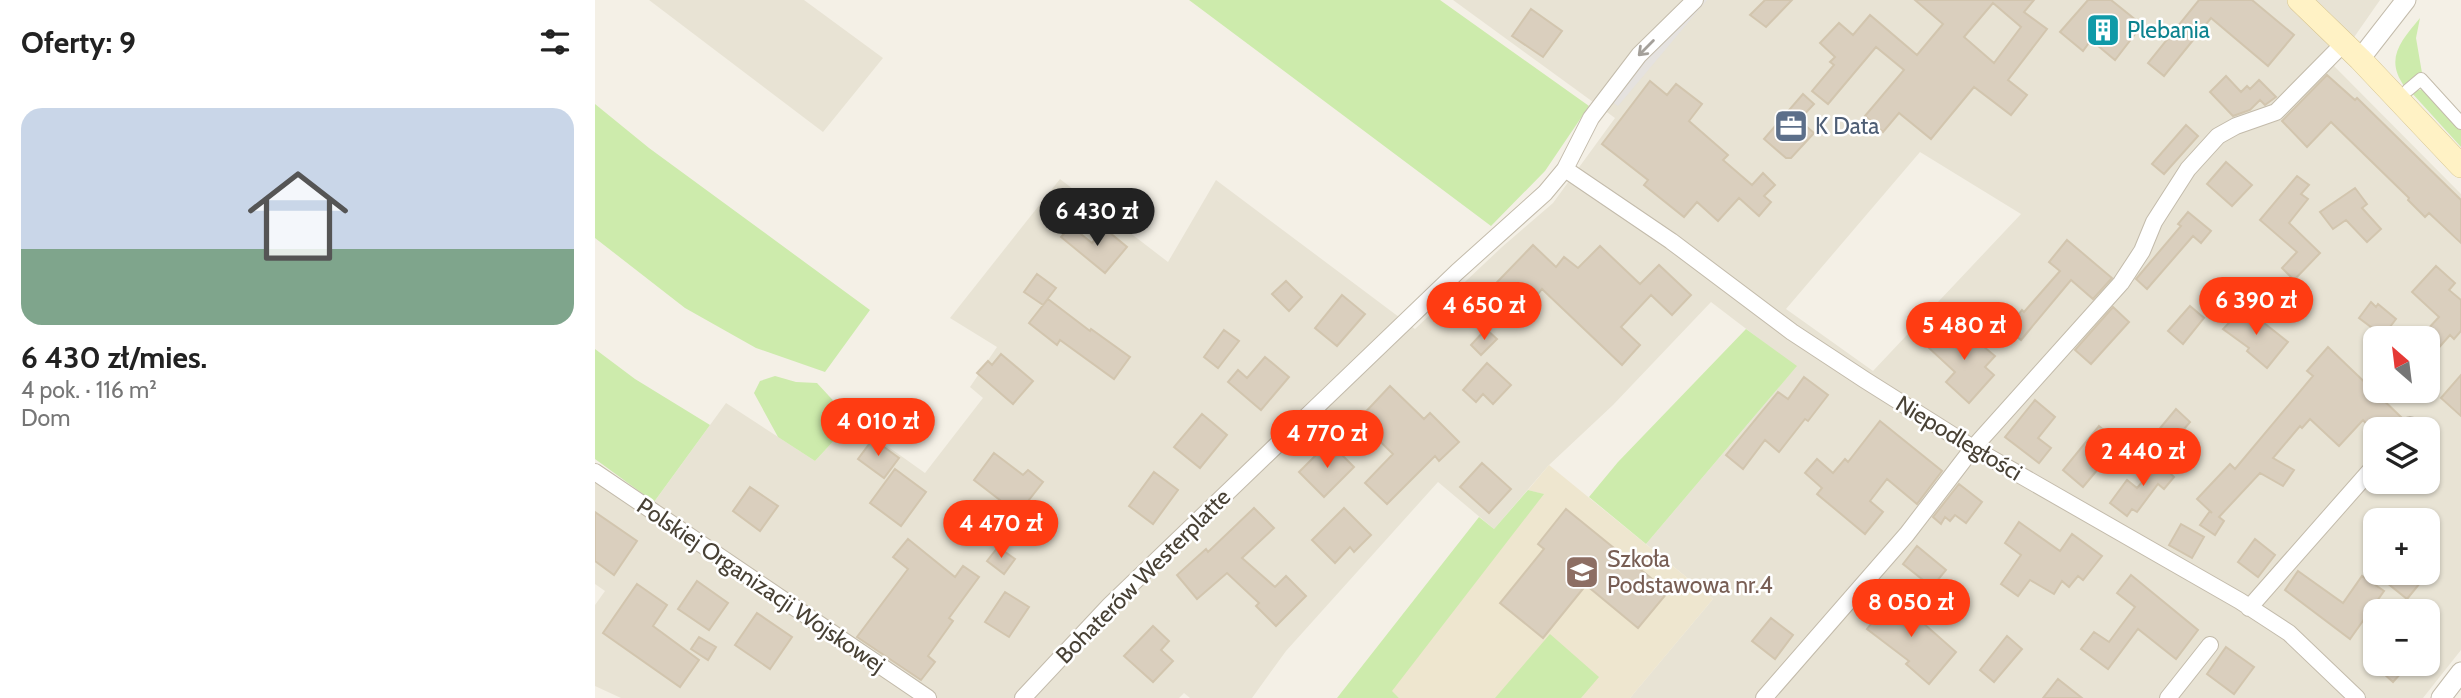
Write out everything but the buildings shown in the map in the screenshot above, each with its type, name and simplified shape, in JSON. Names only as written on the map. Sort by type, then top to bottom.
[{"type":"main road","points":[[2299,0],[2352,51],[2461,166]]},
{"type":"street","name":"Bohaterów Westerplatte","points":[[1024,698],[1105,609],[1457,272],[1545,193],[1565,169],[1591,118],[1639,55],[1695,0]]},
{"type":"street","points":[[1764,698],[1907,534],[1973,448],[2121,283],[2142,251],[2154,222],[2188,169],[2218,136],[2276,112],[2352,51],[2406,0]]},
{"type":"street","points":[[2408,90],[2422,78],[2461,123]]},
{"type":"street","name":"Niepodległości","points":[[1565,169],[1671,241],[1792,332],[1973,448],[2289,633],[2357,698]]},
{"type":"street","name":"Polskiej Organizacji Wojskowej","points":[[595,472],[928,698]]},
{"type":"street","points":[[2249,608],[2363,479]]},
{"type":"street","points":[[2168,698],[2210,645]]},
{"type":"street","points":[[2441,698],[2461,673]]},
{"type":"shaded area","points":[[649,0],[804,0],[883,58],[823,132]]},
{"type":"shaded area","points":[[1453,0],[2380,0],[2334,66],[2461,194],[2461,650],[2423,698],[1630,698],[1713,599],[1646,544],[1796,367],[1711,302],[1613,405],[1549,465],[1494,529],[1438,482],[1286,651],[1252,698],[1190,698],[1184,693],[1179,698],[621,698],[595,686],[595,605],[605,591],[595,584],[595,472],[649,509],[726,403],[815,461],[852,421],[925,473],[983,398],[970,387],[997,347],[950,318],[1060,179],[1168,262],[1216,180],[1415,329],[1553,203],[1615,118]],"holes":[[[1920,152],[2021,214],[1873,371],[1786,309]]]},
{"type":"shaded area","points":[[1695,0],[1707,0],[1618,106],[1606,98]]},
{"type":"shaded area","name":"Szkoła Podstawowa nr.4","points":[[1549,465],[1713,599],[1630,698],[1399,698],[1391,691],[1543,494],[1528,490]]},
{"type":"green space","points":[[1189,0],[1440,0],[1589,106],[1545,171],[1491,226]]},
{"type":"green space","points":[[2420,18],[2416,38],[2422,73],[2405,87],[2396,68],[2397,51]]},
{"type":"green space","points":[[2423,89],[2461,130],[2461,147],[2411,92]]},
{"type":"green space","points":[[595,104],[649,148],[870,310],[825,372],[756,348],[685,308],[595,238]]},
{"type":"green space","points":[[1746,329],[1797,366],[1646,544],[1589,497],[1618,462]]},
{"type":"green space","points":[[595,349],[635,379],[710,425],[654,502],[595,459]]},
{"type":"green space","points":[[775,376],[796,382],[817,383],[852,421],[815,461],[778,437],[754,393],[760,381]]},
{"type":"green space","points":[[1528,490],[1544,494],[1392,691],[1399,698],[1337,698],[1479,517],[1494,529]]},
{"type":"green space","points":[[1550,634],[1599,677],[1581,698],[1495,698]]},
{"type":"place","name":"Plebania","points":[[2103,30]]},
{"type":"place","name":"K Data","points":[[1791,126]]},
{"type":"place","name":"Szkoła Podstawowa nr.4","points":[[1582,572]]}]
